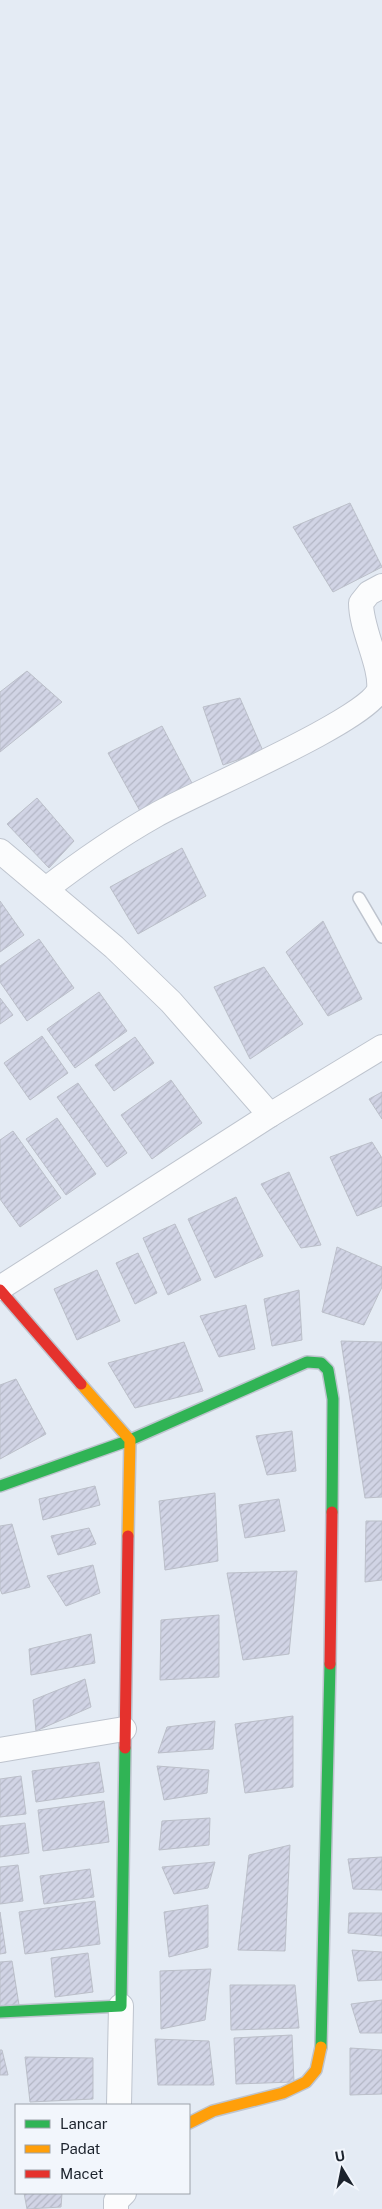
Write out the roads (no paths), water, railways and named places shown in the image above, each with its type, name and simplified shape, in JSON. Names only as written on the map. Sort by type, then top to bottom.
[{"type":"street","points":[[46,889],[98,849],[157,814],[330,728],[374,700],[380,689],[382,672],[365,626],[361,602],[369,593],[382,586]]},
{"type":"street","points":[[0,851],[114,947],[171,1002],[270,1115]]},
{"type":"street","points":[[119,2104],[130,1440],[0,1289],[270,1115],[382,1047]]},
{"type":"street","points":[[0,1486],[130,1440],[307,1362],[321,1363],[328,1370],[332,1399],[332,1568],[323,2026],[318,2058],[312,2076],[300,2084],[274,2096],[214,2111],[190,2123]]},
{"type":"street","points":[[0,1750],[124,1729]]},
{"type":"street","points":[[0,2012],[121,2006]]},
{"type":"lane","points":[[359,898],[382,937]]}]
